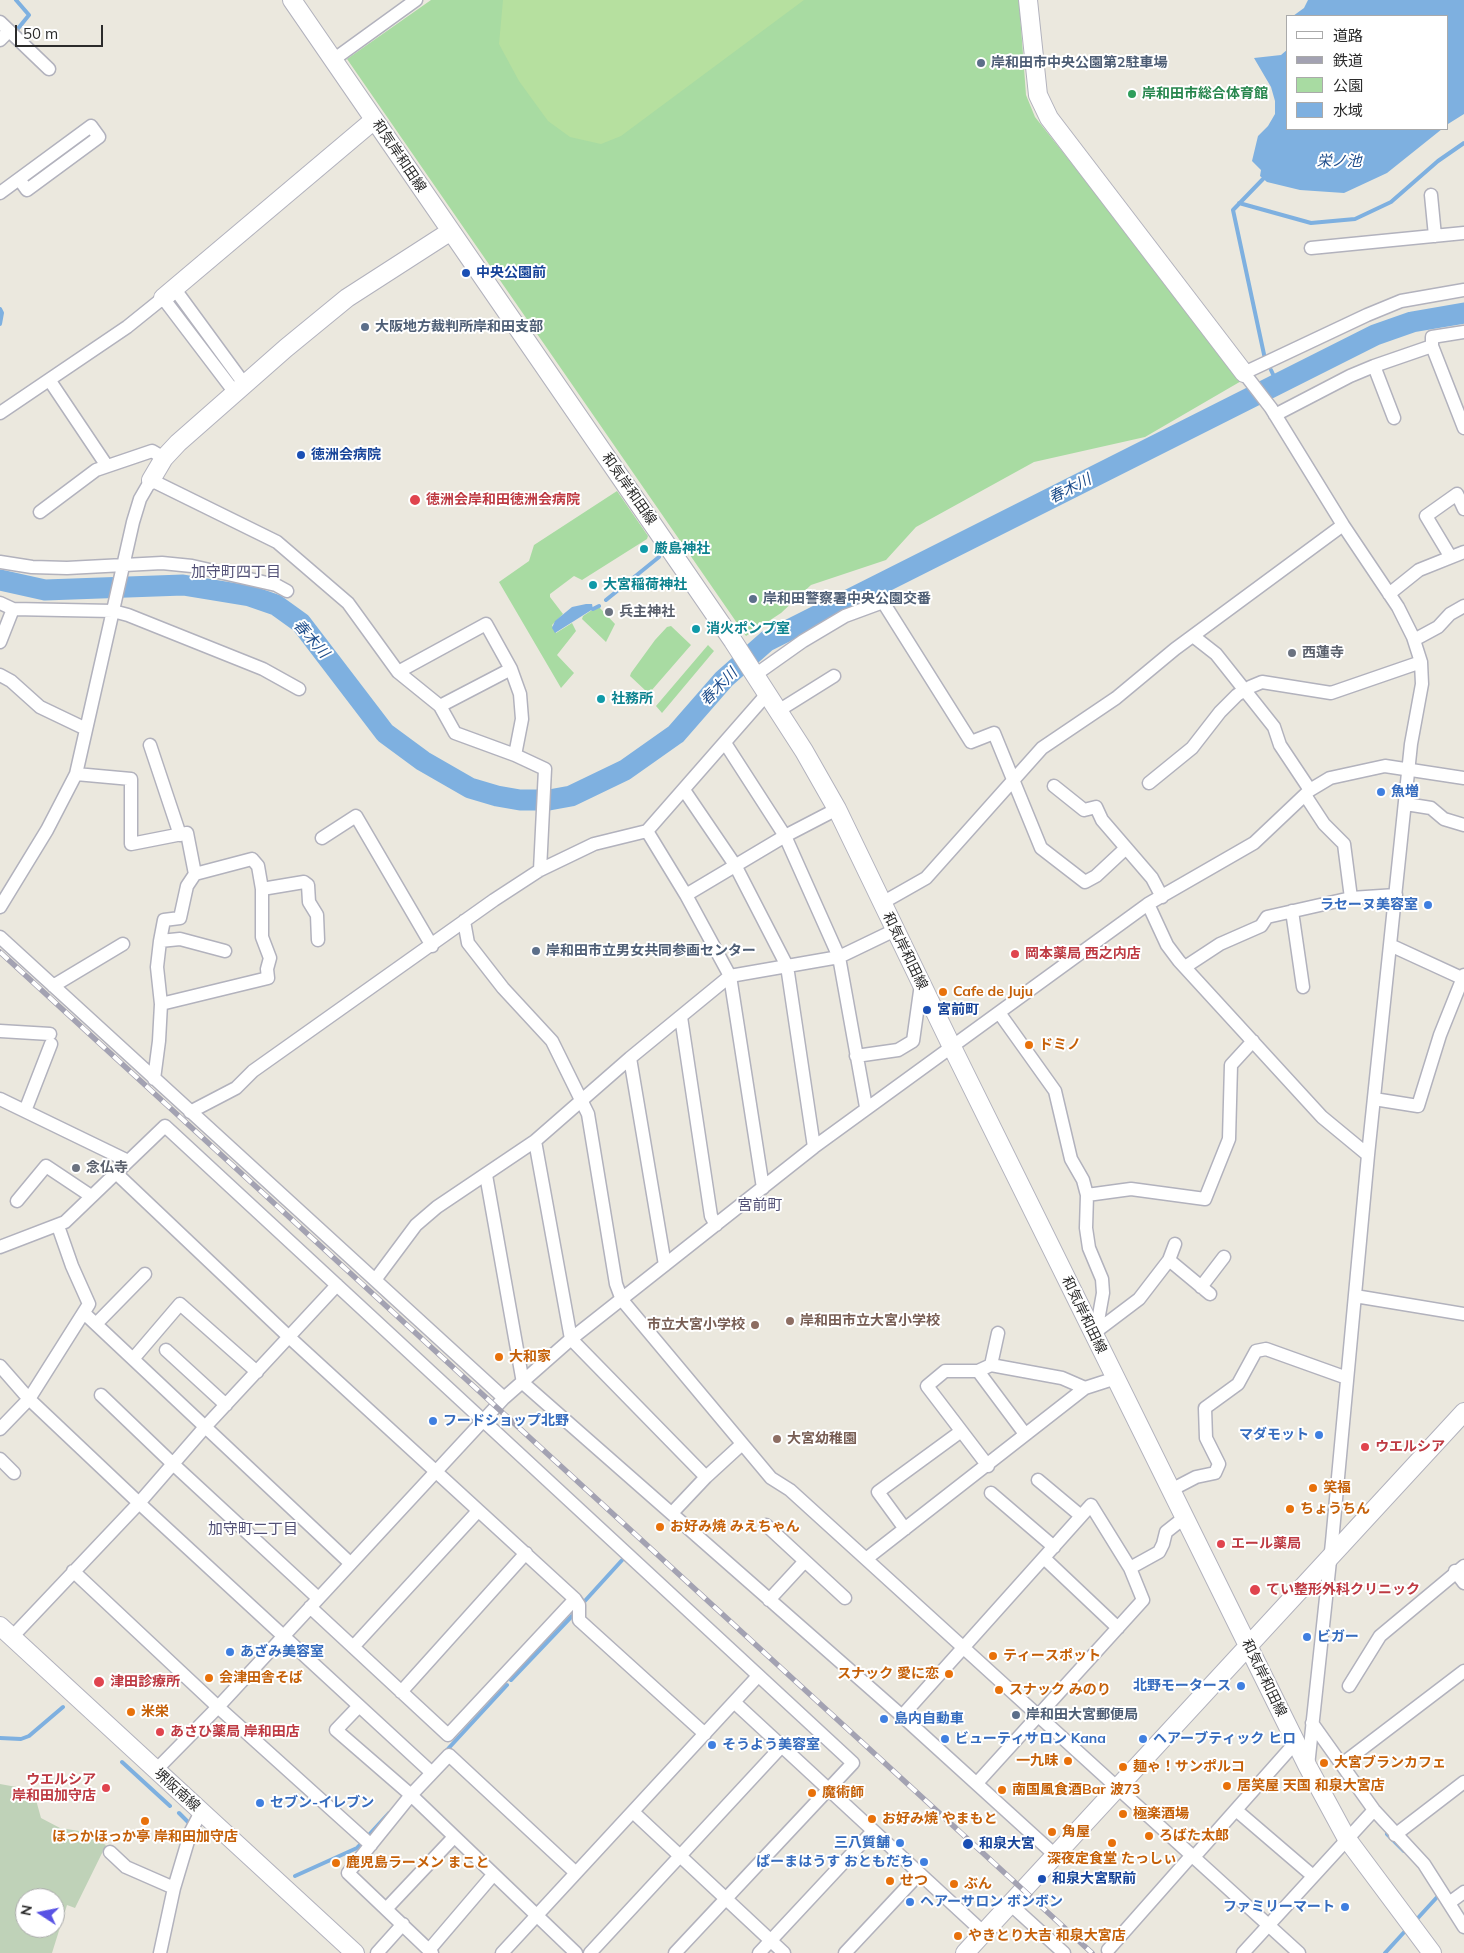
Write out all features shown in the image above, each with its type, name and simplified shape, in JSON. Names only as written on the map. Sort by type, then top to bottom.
[{"type":"main road","name":"和気岸和田線","points":[[292,0],[733,641],[837,809],[921,984],[1308,1767],[1347,1839],[1432,1953]]},
{"type":"main road","points":[[1028,0],[1038,95],[1049,118],[1245,375]]},
{"type":"main road","points":[[169,293],[374,120]]},
{"type":"main road","points":[[151,480],[164,458],[347,298],[451,231]]},
{"type":"main road","points":[[965,1953],[1464,1412]]},
{"type":"main road","name":"堺阪南線","points":[[6,1632],[355,1953]]},
{"type":"street","points":[[333,60],[416,0]]},
{"type":"street","points":[[3,31],[48,69]]},
{"type":"street","points":[[0,193],[19,179],[91,126],[98,137],[27,190],[19,179]]},
{"type":"street","points":[[1431,195],[1435,236]]},
{"type":"street","points":[[1311,248],[1464,233]]},
{"type":"street","points":[[1308,1767],[1331,1555],[1368,1155],[1411,744],[1422,684],[1421,662],[1414,640],[1398,607],[1343,525],[1273,411],[1245,375],[1367,315],[1401,301],[1464,290]]},
{"type":"street","points":[[0,413],[50,381],[127,327],[169,293],[240,390]]},
{"type":"street","points":[[1464,332],[1432,337],[1432,346],[1464,428]]},
{"type":"street","points":[[1273,411],[1374,366],[1432,346]]},
{"type":"street","points":[[1374,366],[1394,418]]},
{"type":"street","points":[[50,381],[107,466]]},
{"type":"street","points":[[40,512],[96,470],[152,451],[164,458]]},
{"type":"street","points":[[0,907],[52,822],[76,774],[140,499],[151,480],[277,542],[348,603],[398,672],[440,706],[455,733],[515,755],[545,769],[540,870]]},
{"type":"street","points":[[1450,556],[1426,516],[1457,494],[1464,509]]},
{"type":"street","points":[[882,904],[926,878],[1042,748],[1116,698],[1193,636],[1343,525]]},
{"type":"street","points":[[1389,594],[1420,570],[1450,556],[1464,552]]},
{"type":"street","points":[[0,562],[32,567],[58,568],[192,566],[276,586],[287,591]]},
{"type":"street","points":[[754,673],[845,616],[883,602],[971,742],[994,733],[1041,848],[1085,882],[1096,876],[1126,848]]},
{"type":"street","points":[[0,604],[13,609],[114,609],[263,669],[299,688]]},
{"type":"street","points":[[1414,640],[1438,627],[1450,614],[1464,606]]},
{"type":"street","points":[[0,642],[13,609]]},
{"type":"street","points":[[398,672],[486,624],[511,669],[520,694],[522,719],[515,755]]},
{"type":"street","points":[[1193,636],[1216,654],[1274,727],[1280,746],[1324,824],[1344,844],[1351,898]]},
{"type":"street","points":[[1149,783],[1192,748],[1220,712],[1244,690],[1262,682],[1331,693],[1421,662]]},
{"type":"street","points":[[440,706],[511,669]]},
{"type":"street","points":[[0,675],[11,681],[40,707],[86,729]]},
{"type":"street","points":[[778,711],[834,676]]},
{"type":"street","points":[[190,1112],[236,1088],[253,1072],[432,946],[464,921],[540,870],[594,844],[646,832],[767,694]]},
{"type":"street","points":[[725,744],[785,836],[839,957],[866,1107]]},
{"type":"street","points":[[150,745],[180,835]]},
{"type":"street","points":[[156,1770],[218,1707],[504,1398],[571,1339],[866,1107],[1000,1014],[1148,904],[1254,843],[1308,793],[1330,778],[1385,766],[1464,778]]},
{"type":"street","points":[[76,774],[131,779],[131,844],[187,834],[195,874]]},
{"type":"street","points":[[1054,786],[1084,810],[1096,807],[1102,820],[1152,878],[1162,897]]},
{"type":"street","points":[[684,790],[735,865],[786,966],[814,1147]]},
{"type":"street","points":[[1406,804],[1431,808],[1444,819],[1464,825]]},
{"type":"street","points":[[686,895],[785,836],[837,809]]},
{"type":"street","points":[[322,838],[356,816],[432,946]]},
{"type":"street","points":[[646,832],[686,895],[730,976],[763,1188]]},
{"type":"street","points":[[154,1079],[159,1042],[161,1004],[157,967],[164,920],[180,918],[187,886],[195,874],[252,859],[258,866],[262,889],[262,937],[270,958],[267,969],[268,978],[161,1004]]},
{"type":"street","points":[[262,889],[304,882],[308,885],[309,902],[316,915],[318,940]]},
{"type":"street","points":[[1185,967],[1220,944],[1261,926],[1267,917],[1351,898],[1396,896]]},
{"type":"street","points":[[1148,904],[1167,945],[1185,967],[1322,1117],[1368,1155]]},
{"type":"street","points":[[1292,911],[1303,987]]},
{"type":"street","points":[[464,921],[468,943],[503,988],[552,1041],[570,1074],[588,1114],[616,1284],[622,1300],[771,1478],[790,1490],[1299,1953]]},
{"type":"street","points":[[375,1280],[416,1225],[437,1207],[535,1141],[630,1058],[730,976],[839,957],[895,930]]},
{"type":"street","points":[[0,937],[504,1398]]},
{"type":"street","points":[[160,941],[180,939],[225,951]]},
{"type":"street","points":[[54,986],[123,944]]},
{"type":"street","points":[[1374,1099],[1418,1106],[1440,1035],[1463,977],[1390,945]]},
{"type":"street","points":[[856,1056],[898,1050],[913,1041],[921,984]]},
{"type":"street","points":[[1000,1014],[1055,1091],[1071,1158],[1083,1180],[1087,1195],[1086,1228],[1089,1248],[1102,1279],[1103,1293],[1095,1333]]},
{"type":"street","points":[[681,1017],[711,1216],[716,1225]]},
{"type":"street","points":[[0,1031],[50,1039],[25,1111]]},
{"type":"street","points":[[1087,1195],[1130,1189],[1205,1199],[1229,1139],[1232,1066],[1253,1041]]},
{"type":"street","points":[[630,1058],[665,1265]]},
{"type":"street","points":[[0,1099],[128,1161]]},
{"type":"street","points":[[0,1247],[65,1222],[165,1126],[484,1419],[853,1763],[727,1900],[675,1953]]},
{"type":"street","points":[[535,1141],[571,1339],[706,1477]]},
{"type":"street","points":[[17,1201],[46,1166],[91,1196]]},
{"type":"street","points":[[116,1172],[289,1337],[575,1599],[578,1605],[579,1620],[705,1734]]},
{"type":"street","points":[[486,1175],[523,1383],[902,1716],[1055,1855]]},
{"type":"street","points":[[0,1429],[30,1399],[89,1304],[72,1266],[58,1226]]},
{"type":"street","points":[[1095,1333],[1139,1299],[1169,1260],[1175,1244]]},
{"type":"street","points":[[1169,1260],[1205,1291],[1224,1257]]},
{"type":"street","points":[[96,1324],[145,1274]]},
{"type":"street","points":[[6,1632],[73,1571],[139,1503],[206,1427],[337,1285]]},
{"type":"street","points":[[1355,1296],[1464,1314]]},
{"type":"street","points":[[133,1359],[180,1304],[257,1372]]},
{"type":"street","points":[[84,1313],[350,1563]]},
{"type":"street","points":[[991,1366],[998,1333]]},
{"type":"street","points":[[1171,1490],[1196,1477],[1215,1473],[1219,1464],[1206,1438],[1204,1408],[1238,1384],[1256,1351],[1266,1348],[1347,1378]]},
{"type":"street","points":[[166,1350],[226,1405]]},
{"type":"street","points":[[0,1366],[30,1399],[139,1503],[432,1773]]},
{"type":"street","points":[[988,1466],[960,1432],[927,1386],[945,1372],[978,1370],[991,1366],[1062,1378],[1085,1388]]},
{"type":"street","points":[[978,1370],[1025,1434]]},
{"type":"street","points":[[866,1559],[988,1466],[1025,1434],[1085,1388],[1116,1378]]},
{"type":"street","points":[[101,1395],[314,1603],[353,1647],[448,1735],[575,1599]]},
{"type":"street","points":[[905,1529],[878,1492],[960,1432]]},
{"type":"street","points":[[672,1513],[706,1477],[742,1444]]},
{"type":"street","points":[[1038,1480],[1081,1516]]},
{"type":"street","points":[[991,1493],[1054,1547]]},
{"type":"street","points":[[902,1716],[1091,1505],[1130,1568],[1143,1600],[977,1783]]},
{"type":"street","points":[[353,1647],[478,1511]]},
{"type":"street","points":[[1130,1568],[1159,1552],[1166,1532],[1185,1518]]},
{"type":"street","points":[[766,1525],[845,1598]]},
{"type":"street","points":[[401,1692],[526,1553]]},
{"type":"street","points":[[1044,1558],[1118,1628]]},
{"type":"street","points":[[769,1600],[805,1560]]},
{"type":"street","points":[[1349,1686],[1380,1636],[1460,1568],[1464,1583]]},
{"type":"street","points":[[73,1571],[218,1707],[371,1845]]},
{"type":"street","points":[[1342,1764],[1464,1671]]},
{"type":"street","points":[[502,1953],[758,1676]]},
{"type":"street","points":[[734,1702],[872,1832],[984,1933]]},
{"type":"street","points":[[358,1706],[336,1730],[410,1795],[576,1953]]},
{"type":"street","points":[[1312,1723],[1374,1810],[1395,1835],[1416,1854],[1464,1927]]},
{"type":"street","points":[[1108,1950],[1296,1742]]},
{"type":"street","points":[[590,1953],[781,1747]]},
{"type":"street","points":[[493,1874],[431,1951],[348,1873],[410,1795],[449,1755],[576,1873]]},
{"type":"street","points":[[1395,1835],[1464,1782]]},
{"type":"street","points":[[1236,1810],[1313,1876]]},
{"type":"street","points":[[1243,1953],[1374,1810]]},
{"type":"street","points":[[160,1953],[174,1888],[191,1831],[201,1812]]},
{"type":"street","points":[[633,1812],[784,1953]]},
{"type":"street","points":[[759,1953],[872,1832]]},
{"type":"street","points":[[386,1910],[454,1837]]},
{"type":"street","points":[[110,1852],[126,1867],[174,1888]]},
{"type":"street","points":[[845,1953],[918,1874]]},
{"type":"street","points":[[1450,1903],[1464,1892]]},
{"type":"street","points":[[1010,1904],[1064,1953]]},
{"type":"street","points":[[377,1953],[404,1924]]},
{"type":"green space","points":[[431,0],[1019,0],[1026,95],[1035,117],[1243,380],[1145,437],[1034,462],[916,527],[886,560],[811,585],[781,613],[746,636],[347,59]]},
{"type":"green space","points":[[503,0],[804,0],[621,136],[601,144],[570,137],[548,121],[519,81],[499,44]]},
{"type":"green space","points":[[617,491],[648,536],[647,539],[582,580],[574,576],[550,594],[550,597],[563,614],[552,625],[556,633],[572,623],[576,631],[557,655],[574,673],[561,688],[499,582],[529,561],[534,545]]},
{"type":"green space","points":[[598,606],[615,624],[606,642],[582,619],[583,616]]},
{"type":"green space","points":[[671,626],[691,645],[651,691],[646,691],[630,676],[631,673],[655,640],[667,627]]},
{"type":"green space","points":[[708,645],[714,651],[662,713],[656,706]]},
{"type":"green space","points":[[0,1784],[22,1788],[36,1800],[41,1818],[60,1828],[79,1831],[106,1845],[75,1908],[67,1905],[65,1911],[65,1888],[15,1888],[15,1938],[57,1938],[52,1953],[0,1953]]},
{"type":"water","points":[[1308,0],[1464,0],[1464,114],[1449,123],[1449,15],[1294,15],[1304,8]]},
{"type":"water","name":"栄ノ池","points":[[1286,51],[1286,130],[1441,130],[1387,173],[1344,193],[1300,190],[1267,182],[1260,176],[1261,170],[1252,161],[1258,136],[1268,126],[1275,114],[1275,101],[1271,87],[1254,58],[1281,55]]},
{"type":"water","points":[[592,604],[593,609],[555,633],[552,628],[555,621],[572,607]]},
{"type":"waterway","points":[[16,0],[29,15],[16,31]]},
{"type":"waterway","points":[[1239,203],[1311,223],[1355,219],[1391,202],[1438,161],[1464,143]]},
{"type":"waterway","points":[[1263,179],[1233,210],[1265,359]]},
{"type":"waterway","points":[[0,309],[2,313],[0,324]]},
{"type":"waterway","name":"春木川","points":[[0,580],[45,590],[183,585],[250,596],[276,605],[301,623],[385,733],[423,761],[470,788],[497,796],[520,800],[549,800],[571,796],[625,770],[676,734],[724,679],[767,641],[1375,335],[1412,322],[1464,313]]},
{"type":"waterway","points":[[1271,370],[1277,383]]},
{"type":"waterway","points":[[606,600],[659,557]]},
{"type":"waterway","points":[[593,609],[599,606]]},
{"type":"waterway","points":[[583,1603],[624,1558]]},
{"type":"waterway","points":[[511,1680],[572,1616]]},
{"type":"waterway","points":[[446,1751],[507,1685]]},
{"type":"waterway","points":[[0,1738],[21,1739],[29,1736],[63,1707]]},
{"type":"waterway","points":[[122,1762],[170,1806]]},
{"type":"waterway","points":[[179,1813],[189,1823]]},
{"type":"waterway","points":[[367,1837],[389,1813]]},
{"type":"waterway","points":[[1387,1834],[1404,1851]]},
{"type":"waterway","points":[[295,1876],[357,1848],[362,1843]]},
{"type":"waterway","points":[[1417,1919],[1439,1895]]},
{"type":"waterway","points":[[1385,1953],[1407,1929]]},
{"type":"railway","points":[[0,952],[1092,1953]]},
{"type":"place","name":"岸和田市中央公園第2駐車場","points":[[981,63]]},
{"type":"place","name":"岸和田市総合体育館","points":[[1132,94]]},
{"type":"place","name":"中央公園前","points":[[466,273]]},
{"type":"place","name":"大阪地方裁判所岸和田支部","points":[[365,327]]},
{"type":"place","name":"徳洲会病院","points":[[301,455]]},
{"type":"place","name":"徳洲会岸和田徳洲会病院","points":[[415,500]]},
{"type":"place","name":"厳島神社","points":[[644,549]]},
{"type":"place","name":"大宮稲荷神社","points":[[593,585]]},
{"type":"place","name":"岸和田警察署中央公園交番","points":[[753,599]]},
{"type":"place","name":"兵主神社","points":[[609,612]]},
{"type":"place","name":"消火ポンプ室","points":[[696,629]]},
{"type":"place","name":"西蓮寺","points":[[1292,653]]},
{"type":"place","name":"社務所","points":[[601,699]]},
{"type":"place","name":"魚増","points":[[1381,792]]},
{"type":"place","name":"ラセーヌ美容室","points":[[1428,905]]},
{"type":"place","name":"岸和田市立男女共同参画センター","points":[[536,951]]},
{"type":"place","name":"岡本薬局 西之内店","points":[[1015,954]]},
{"type":"place","name":"Cafe de Juju","points":[[943,992]]},
{"type":"place","name":"宮前町","points":[[927,1010]]},
{"type":"place","name":"ドミノ","points":[[1029,1045]]},
{"type":"place","name":"念仏寺","points":[[76,1168]]},
{"type":"place","name":"岸和田市立大宮小学校","points":[[790,1321]]},
{"type":"place","name":"市立大宮小学校","points":[[755,1325]]},
{"type":"place","name":"大和家","points":[[499,1357]]},
{"type":"place","name":"フードショップ北野","points":[[433,1421]]},
{"type":"place","name":"マダモット","points":[[1319,1435]]},
{"type":"place","name":"大宮幼稚園","points":[[777,1439]]},
{"type":"place","name":"ウエルシア","points":[[1365,1447]]},
{"type":"place","name":"笑福","points":[[1313,1488]]},
{"type":"place","name":"ちょうちん","points":[[1290,1509]]},
{"type":"place","name":"お好み焼 みえちゃん","points":[[660,1527]]},
{"type":"place","name":"エール薬局","points":[[1221,1544]]},
{"type":"place","name":"てい整形外科クリニック","points":[[1255,1590]]},
{"type":"place","name":"ビガー","points":[[1307,1637]]},
{"type":"place","name":"あざみ美容室","points":[[230,1652]]},
{"type":"place","name":"ティースポット","points":[[993,1656]]},
{"type":"place","name":"スナック 愛に恋","points":[[949,1674]]},
{"type":"place","name":"会津田舎そば","points":[[209,1678]]},
{"type":"place","name":"津田診療所","points":[[99,1682]]},
{"type":"place","name":"北野モータース","points":[[1241,1686]]},
{"type":"place","name":"スナック みのり","points":[[999,1690]]},
{"type":"place","name":"米栄","points":[[131,1712]]},
{"type":"place","name":"岸和田大宮郵便局","points":[[1016,1715]]},
{"type":"place","name":"島内自動車","points":[[884,1719]]},
{"type":"place","name":"あさひ薬局 岸和田店","points":[[160,1732]]},
{"type":"place","name":"ビューティサロン Kana","points":[[945,1739]]},
{"type":"place","name":"ヘアーブティック ヒロ","points":[[1143,1739]]},
{"type":"place","name":"そうよう美容室","points":[[712,1745]]},
{"type":"place","name":"一九昧","points":[[1068,1761]]},
{"type":"place","name":"大宮ブランカフェ","points":[[1324,1763]]},
{"type":"place","name":"麺ゃ！サンポルコ","points":[[1123,1767]]},
{"type":"place","name":"居笑屋 天国 和泉大宮店","points":[[1227,1786]]},
{"type":"place","name":"ウエルシア 岸和田加守店","points":[[106,1788]]},
{"type":"place","name":"南国風食酒Bar 波73","points":[[1002,1790]]},
{"type":"place","name":"魔術師","points":[[812,1793]]},
{"type":"place","name":"セブン-イレブン","points":[[260,1803]]},
{"type":"place","name":"極楽酒場","points":[[1123,1814]]},
{"type":"place","name":"お好み焼 やまもと","points":[[872,1819]]},
{"type":"place","name":"ほっかほっか亭 岸和田加守店","points":[[145,1821]]},
{"type":"place","name":"角屋","points":[[1052,1832]]},
{"type":"place","name":"ろばた太郎","points":[[1149,1836]]},
{"type":"place","name":"三八質舗","points":[[900,1843]]},
{"type":"place","name":"深夜定食堂 たっしぃ","points":[[1112,1843]]},
{"type":"place","name":"和泉大宮","points":[[968,1844]]},
{"type":"place","name":"ぱーまはうす おともだち","points":[[924,1862]]},
{"type":"place","name":"鹿児島ラーメン まこと","points":[[336,1863]]},
{"type":"place","name":"和泉大宮駅前","points":[[1042,1879]]},
{"type":"place","name":"せつ","points":[[890,1881]]},
{"type":"place","name":"ぶん","points":[[954,1884]]},
{"type":"place","name":"ヘアーサロン ボンボン","points":[[910,1902]]},
{"type":"place","name":"ファミリーマート","points":[[1345,1907]]},
{"type":"place","name":"やきとり大吉 和泉大宮店","points":[[958,1936]]},
{"type":"district","name":"加守町四丁目","points":[[236,572]]},
{"type":"district","name":"宮前町","points":[[760,1205]]},
{"type":"district","name":"加守町二丁目","points":[[253,1529]]}]
